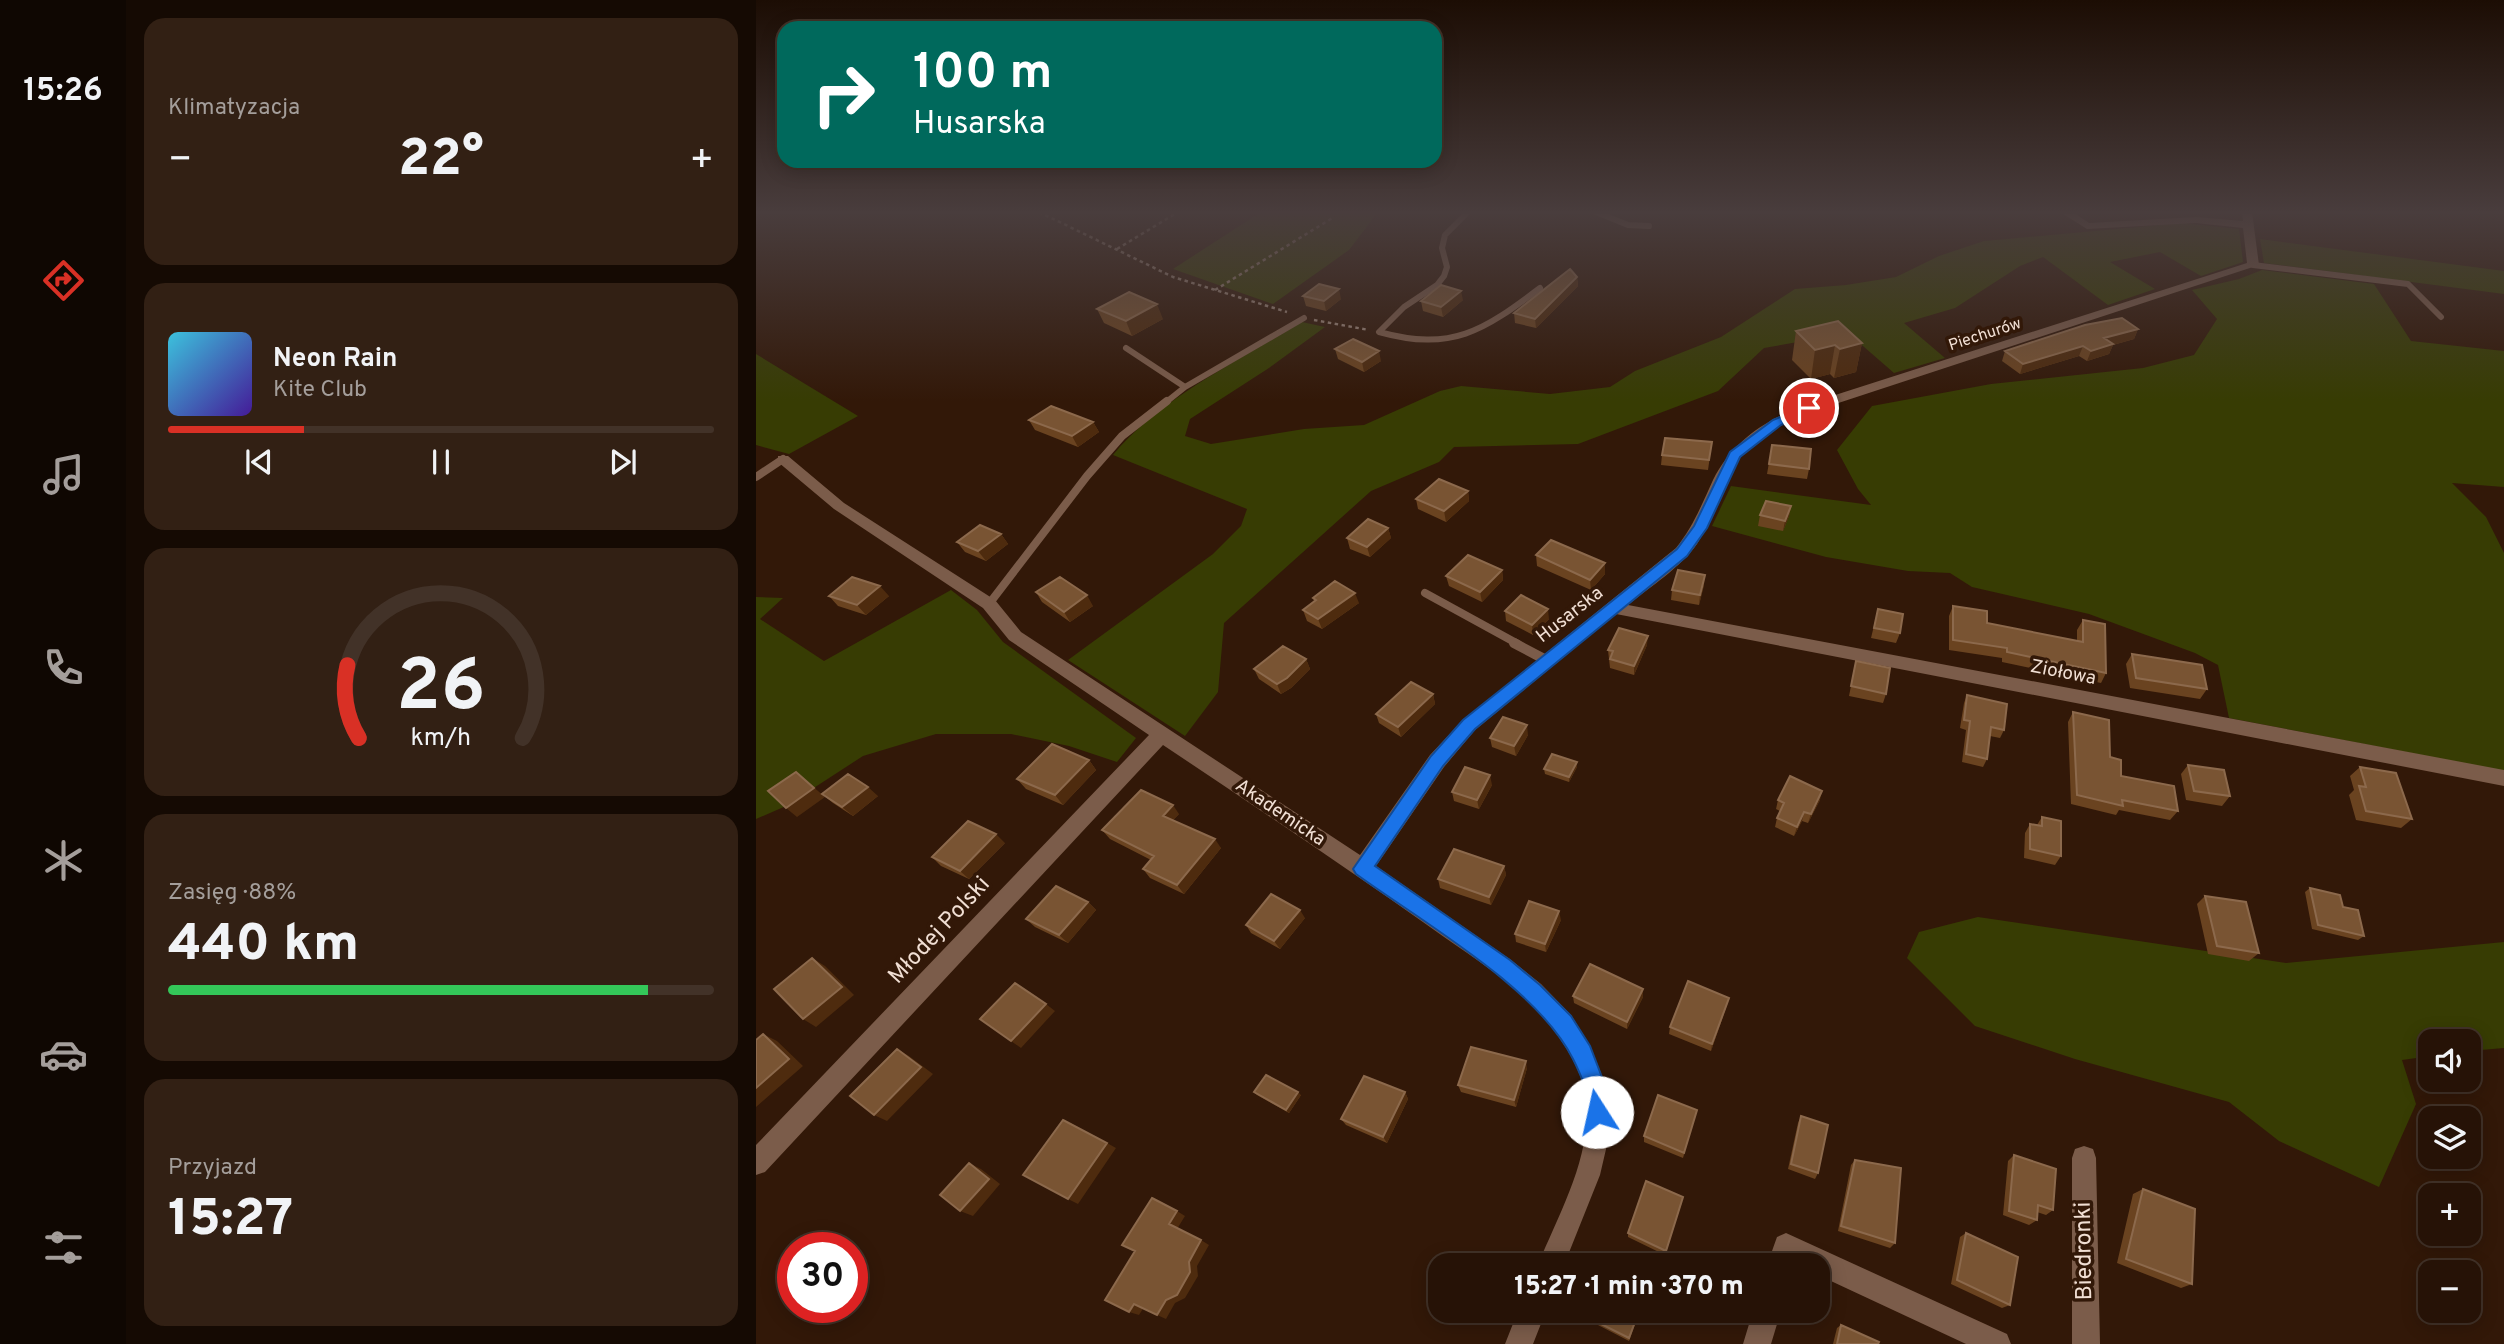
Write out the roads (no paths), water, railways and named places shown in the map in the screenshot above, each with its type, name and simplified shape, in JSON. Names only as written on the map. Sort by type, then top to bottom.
[{"type":"street","name":"Piechurów","points":[[1809,408],[2223,275]]},
{"type":"street","name":"Husarska","points":[[1363,869],[1437,761],[1469,724],[1672,561],[1691,541],[1735,454],[1777,423],[1809,408]]},
{"type":"street","name":"Akademicka","points":[[783,459],[839,506],[989,604],[1015,636],[1363,869],[1503,967],[1533,992],[1563,1023],[1582,1054],[1597,1093],[1598,1132],[1587,1175],[1555,1253]]},
{"type":"street","name":"Ziołowa","points":[[1614,608],[2504,778]]},
{"type":"street","name":"Młodej Polski","points":[[756,1163],[1162,734]]},
{"type":"street","name":"Biedronki","points":[[2084,1158],[2087,1344]]},
{"type":"street","points":[[1784,1253],[1786,1246],[1801,1253]]},
{"type":"street","points":[[1830,1266],[1997,1344]]},
{"type":"street","points":[[1519,1344],[1527,1323]]},
{"type":"street","points":[[1757,1344],[1763,1323]]},
{"type":"lane","points":[[1444,275],[1437,285],[1404,307],[1379,332],[1402,340],[1432,342],[1463,336],[1497,321],[1540,288]]},
{"type":"lane","points":[[2332,275],[2408,284],[2441,317]]},
{"type":"lane","points":[[989,604],[1122,436],[1185,387],[1304,318]]},
{"type":"lane","points":[[1126,348],[1185,387]]},
{"type":"lane","points":[[756,477],[783,459]]},
{"type":"lane","points":[[1425,593],[1546,660]]}]
